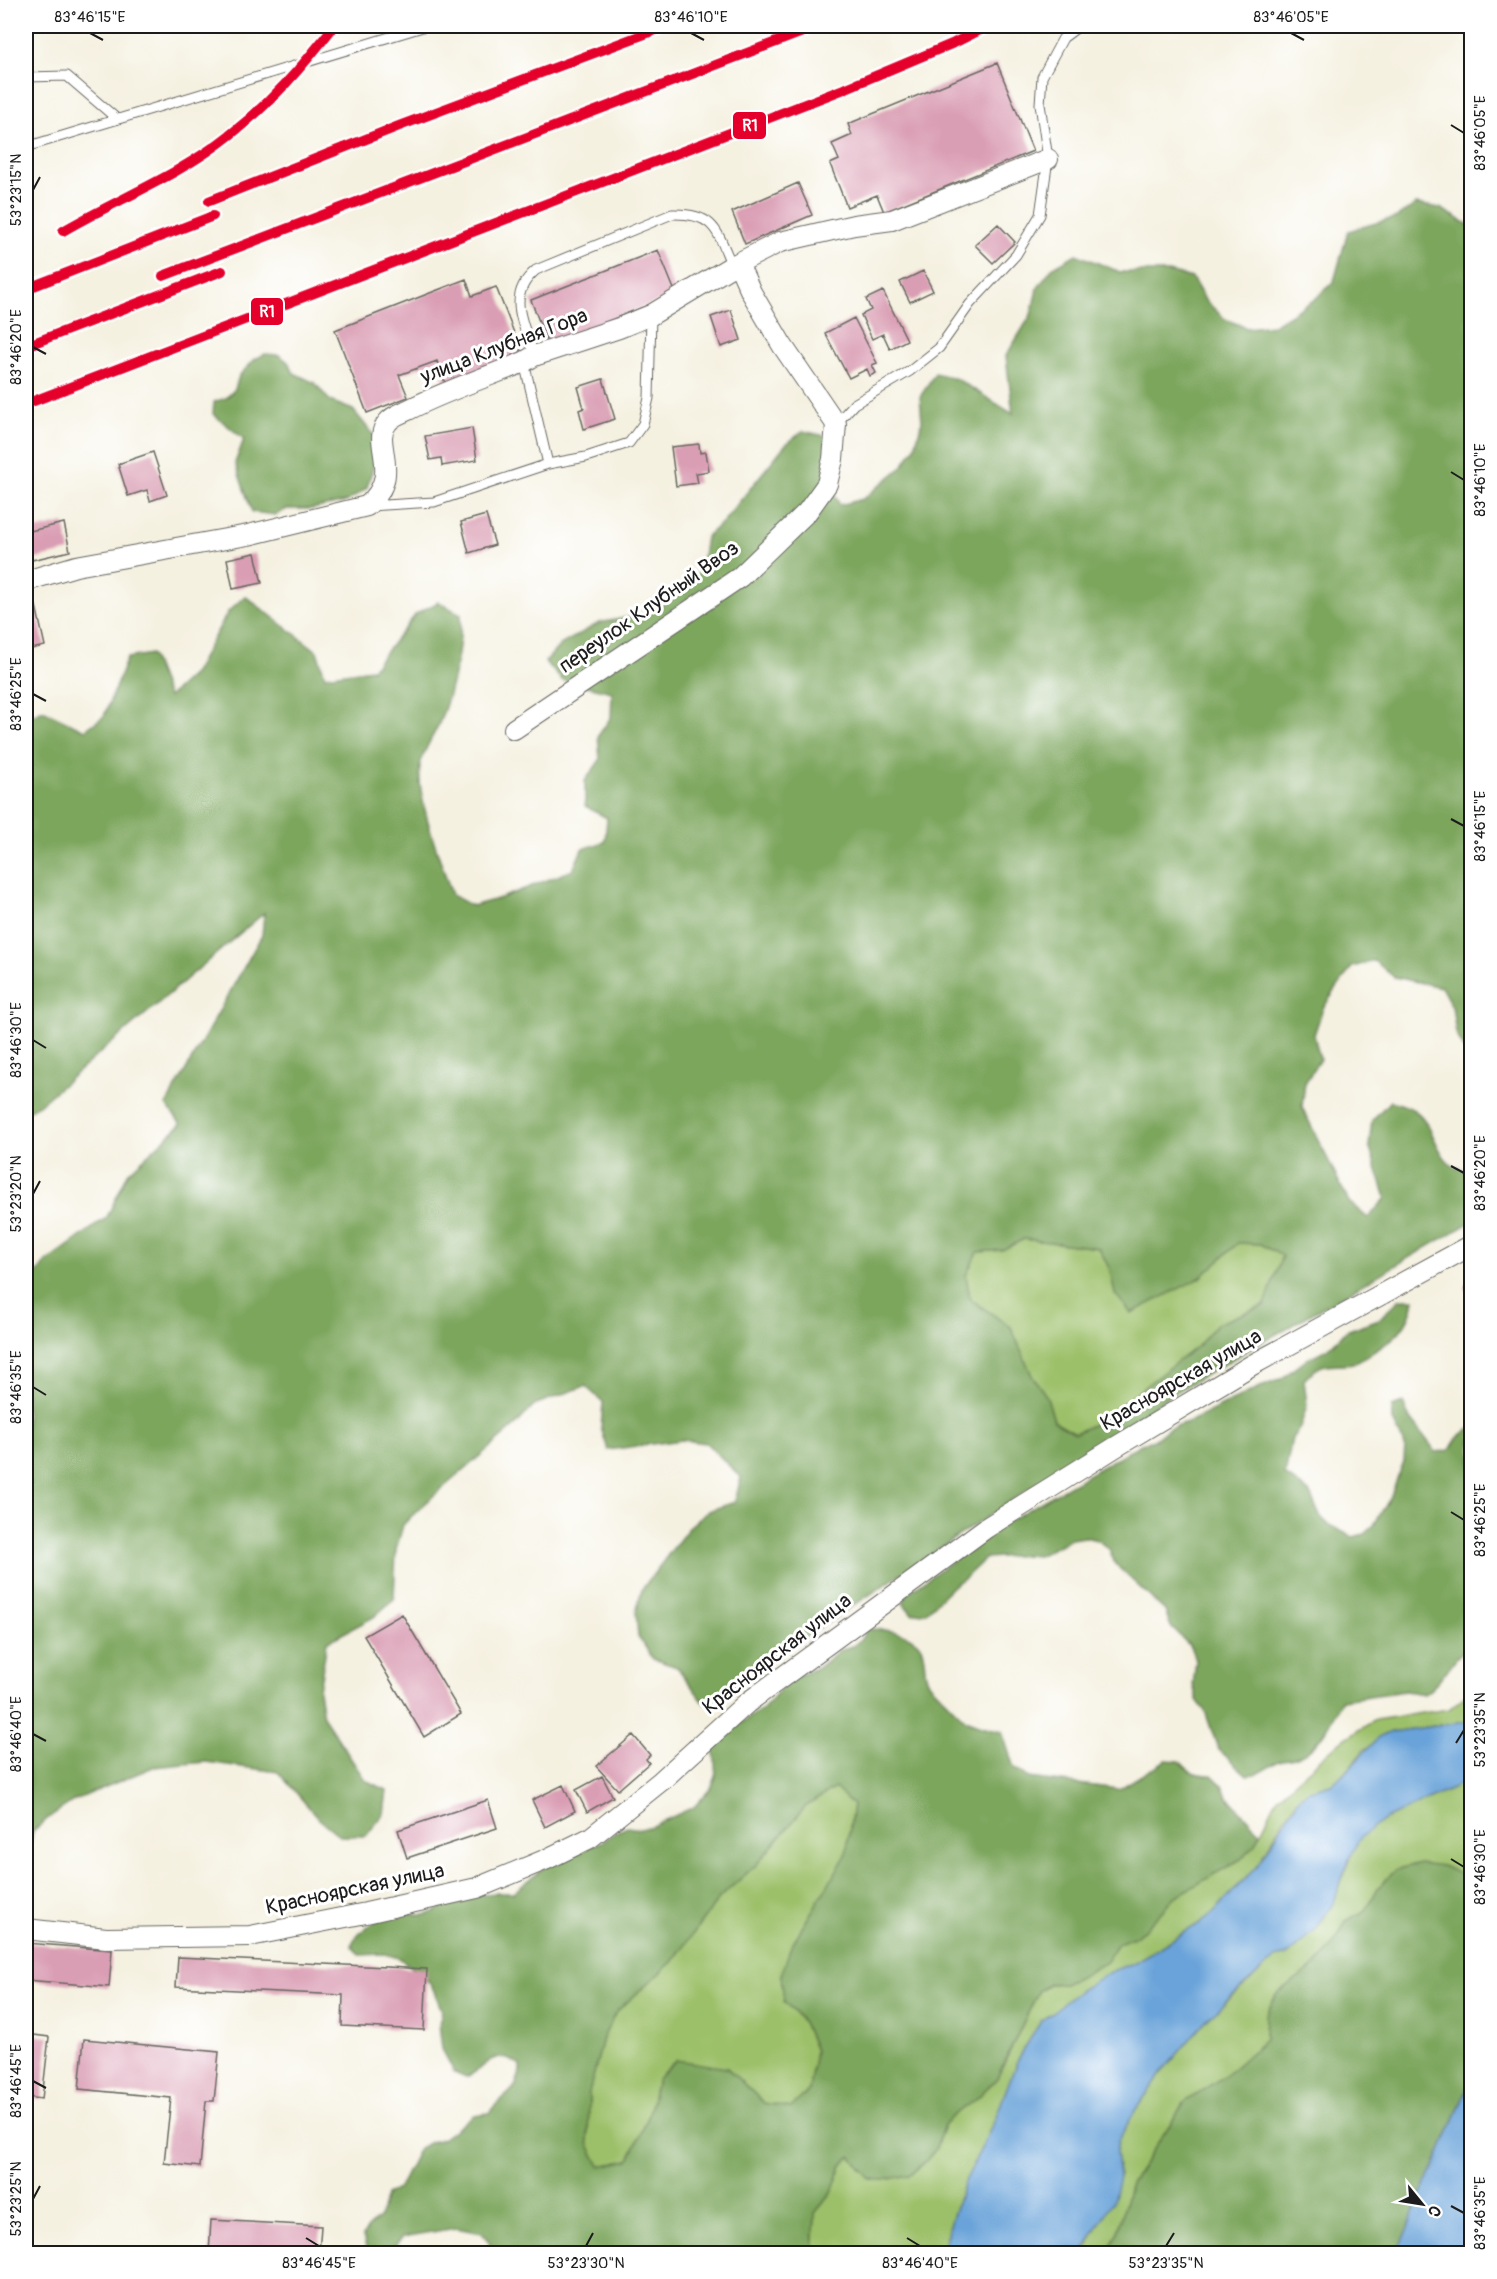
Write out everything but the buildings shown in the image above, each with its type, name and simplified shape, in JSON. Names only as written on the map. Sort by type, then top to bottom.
[{"type":"street","name":"улица Клубная Гора","points":[[367,506],[376,497],[385,480],[382,435],[387,422],[424,402],[529,359],[651,315],[735,264],[780,242],[854,225],[892,220],[1048,159]]},
{"type":"street","points":[[735,264],[782,345],[836,424]]},
{"type":"street","name":"переулок Клубный Ввоз","points":[[514,729],[740,578],[807,512],[827,484],[833,459],[836,424]]},
{"type":"street","points":[[26,581],[76,566],[248,535],[367,506]]},
{"type":"street","name":"Красноярская улица","points":[[26,1929],[106,1938],[250,1936],[477,1888],[547,1859],[590,1838],[661,1781],[747,1703],[986,1528],[1113,1448],[1252,1365],[1472,1245]]},
{"type":"lane","points":[[26,147],[426,26]]},
{"type":"lane","points":[[836,424],[854,404],[910,371],[939,348],[970,304],[1016,255],[1040,215],[1048,159],[1040,104],[1042,77],[1063,38],[1079,26]]},
{"type":"lane","points":[[26,77],[67,76],[117,119]]},
{"type":"lane","points":[[548,464],[518,304],[520,289],[526,279],[536,270],[672,214],[689,213],[703,217],[718,232],[735,264]]},
{"type":"lane","points":[[367,506],[434,502],[548,464],[586,457],[629,442],[643,424],[649,398],[651,315]]},
{"type":"green space","points":[[1416,204],[1440,208],[1471,226],[1471,1072],[1467,1054],[1456,1033],[1452,1007],[1441,987],[1394,977],[1374,961],[1352,967],[1323,1008],[1314,1035],[1320,1059],[1305,1083],[1302,1107],[1349,1202],[1368,1218],[1386,1198],[1369,1146],[1372,1120],[1390,1101],[1412,1109],[1421,1116],[1442,1154],[1449,1162],[1458,1168],[1471,1171],[1471,1222],[1174,1393],[705,1704],[677,1667],[653,1659],[638,1636],[636,1612],[642,1589],[690,1526],[708,1511],[735,1502],[741,1477],[706,1443],[682,1440],[608,1450],[601,1428],[603,1402],[585,1386],[534,1405],[516,1425],[403,1525],[396,1550],[394,1599],[374,1617],[327,1642],[319,1690],[323,1716],[365,1780],[387,1790],[384,1814],[366,1836],[340,1836],[319,1819],[278,1772],[206,1762],[153,1767],[75,1800],[33,1831],[26,1862],[26,1287],[45,1263],[107,1217],[128,1173],[181,1124],[166,1105],[262,935],[264,913],[39,1105],[26,1112],[26,718],[43,710],[85,730],[104,716],[127,658],[151,654],[168,697],[194,673],[228,612],[245,596],[317,651],[325,676],[372,669],[416,614],[438,602],[461,614],[460,641],[445,708],[421,761],[422,796],[452,895],[472,906],[501,898],[573,870],[582,849],[605,842],[607,818],[585,806],[585,781],[600,760],[598,736],[611,717],[612,692],[562,680],[545,662],[560,645],[599,623],[647,614],[689,589],[701,568],[706,537],[724,521],[785,445],[803,431],[826,436],[828,484],[840,505],[863,499],[902,467],[915,447],[922,421],[920,397],[935,373],[957,379],[1013,414],[1006,356],[1031,315],[1037,289],[1052,268],[1076,254],[1120,272],[1168,272],[1192,278],[1205,300],[1225,319],[1247,328],[1273,325],[1314,300],[1334,281],[1348,231],[1397,217]],"holes":[[[1024,1239],[1099,1248],[1110,1270],[1115,1294],[1131,1313],[1200,1278],[1238,1243],[1260,1244],[1282,1256],[1265,1305],[1217,1324],[1200,1344],[1099,1422],[1075,1433],[1054,1421],[1047,1397],[1032,1376],[1011,1327],[970,1299],[966,1275],[978,1252],[1002,1250]]]},
{"type":"green space","points":[[265,354],[279,355],[288,362],[294,373],[315,383],[330,401],[353,410],[377,439],[374,464],[367,488],[346,502],[312,509],[287,509],[276,515],[252,512],[235,463],[244,439],[213,414],[214,402],[226,398],[235,389],[239,376],[255,359]]},
{"type":"green space","points":[[1024,1239],[1099,1248],[1110,1270],[1115,1294],[1200,1278],[1238,1243],[1260,1244],[1282,1255],[1265,1305],[1217,1324],[1200,1344],[1099,1422],[1075,1433],[1054,1421],[1047,1397],[1032,1376],[1011,1327],[970,1299],[966,1275],[978,1252],[1002,1250]]},
{"type":"green space","points":[[1400,1299],[1414,1299],[1409,1318],[1393,1338],[1358,1362],[1322,1366],[1304,1380],[1307,1405],[1300,1428],[1292,1438],[1285,1475],[1309,1492],[1320,1516],[1329,1525],[1353,1537],[1364,1534],[1374,1525],[1390,1498],[1404,1461],[1405,1446],[1393,1421],[1392,1407],[1403,1403],[1408,1415],[1436,1452],[1450,1450],[1457,1438],[1469,1429],[1471,1430],[1471,1645],[1424,1694],[1405,1691],[1342,1700],[1325,1732],[1307,1752],[1276,1762],[1259,1773],[1247,1775],[1218,1749],[1205,1711],[1197,1700],[1193,1685],[1196,1660],[1189,1645],[1171,1627],[1165,1611],[1115,1564],[1109,1549],[1097,1540],[1085,1537],[1071,1539],[1038,1556],[986,1558],[926,1612],[912,1614],[903,1603],[908,1593],[998,1527],[1141,1444],[1154,1440],[1168,1429],[1193,1420],[1281,1379],[1305,1360],[1327,1349],[1346,1331],[1379,1319]]},
{"type":"green space","points":[[867,1629],[874,1629],[900,1633],[915,1640],[923,1653],[930,1684],[966,1720],[1002,1731],[1014,1768],[1029,1778],[1119,1789],[1166,1760],[1180,1761],[1194,1772],[1212,1775],[1222,1785],[1227,1796],[1260,1833],[1254,1846],[1241,1859],[1175,1897],[1148,1926],[1134,1937],[1118,1943],[1105,1963],[1076,1979],[1049,1984],[1039,1990],[997,2078],[975,2100],[954,2114],[944,2125],[935,2150],[926,2162],[909,2175],[885,2180],[870,2179],[851,2156],[842,2165],[832,2192],[815,2213],[813,2253],[767,2253],[766,2248],[730,2254],[486,2253],[490,2243],[482,2233],[456,2228],[403,2237],[393,2247],[379,2253],[366,2248],[363,2236],[369,2226],[380,2217],[386,2195],[399,2188],[419,2148],[442,2139],[474,2115],[489,2113],[514,2087],[520,2065],[510,2060],[496,2058],[466,2077],[454,2072],[442,2049],[439,2024],[442,2011],[431,1984],[399,1958],[385,1954],[359,1955],[351,1945],[356,1938],[368,1926],[393,1915],[410,1913],[424,1915],[471,1896],[513,1893],[545,1867],[603,1841],[616,1832],[627,1827],[641,1829],[652,1826],[694,1807],[711,1788],[716,1777],[714,1749],[721,1738],[764,1708],[784,1685],[796,1676],[819,1667],[841,1649],[853,1646]],"holes":[[[835,1788],[853,1805],[846,1855],[791,1946],[781,1976],[784,2001],[803,2022],[815,2050],[809,2090],[791,2108],[764,2103],[727,2068],[676,2060],[657,2079],[649,2115],[629,2160],[600,2166],[588,2143],[589,2093],[603,2038],[616,2012],[672,1962],[720,1897],[756,1865],[806,1806]]]},
{"type":"green space","points":[[1471,1691],[1471,1719],[1465,1722],[1391,1732],[1364,1750],[1341,1777],[1331,1784],[1307,1791],[1298,1800],[1284,1819],[1259,1864],[1207,1919],[1135,1962],[1110,1972],[1080,1990],[1041,2021],[1017,2061],[994,2122],[962,2188],[941,2253],[813,2254],[815,2213],[832,2192],[842,2165],[852,2156],[861,2170],[935,2150],[944,2125],[954,2114],[975,2100],[997,2078],[1039,1990],[1049,1984],[1064,1983],[1105,1963],[1118,1943],[1134,1937],[1148,1926],[1175,1897],[1241,1859],[1254,1846],[1278,1797],[1341,1741],[1375,1720],[1449,1709]]},
{"type":"green space","points":[[1471,1775],[1471,1869],[1462,1875],[1442,1866],[1396,1870],[1378,1888],[1366,1910],[1346,1921],[1333,1946],[1315,1966],[1276,1995],[1266,2016],[1265,2040],[1227,2074],[1185,2102],[1131,2183],[1118,2231],[1107,2253],[1082,2254],[1087,2248],[1119,2177],[1116,2153],[1118,2141],[1136,2109],[1164,2070],[1206,2020],[1275,1958],[1287,1955],[1334,1902],[1353,1849],[1361,1837],[1385,1819],[1454,1788]]},
{"type":"green space","points":[[835,1787],[853,1805],[846,1856],[791,1946],[784,2001],[803,2022],[815,2051],[809,2090],[791,2108],[764,2103],[727,2068],[657,2079],[649,2115],[629,2160],[600,2166],[588,2143],[589,2093],[603,2038],[616,2012],[672,1962],[720,1897],[756,1865],[806,1806]]},
{"type":"green space","points":[[1419,1863],[1442,1866],[1462,1875],[1471,1869],[1471,2079],[1397,2253],[1107,2254],[1118,2231],[1131,2183],[1185,2102],[1227,2074],[1265,2040],[1266,2016],[1276,1995],[1315,1966],[1333,1946],[1346,1921],[1366,1910],[1378,1888],[1396,1870]]},
{"type":"water","points":[[1471,1719],[1471,1775],[1454,1788],[1385,1819],[1361,1837],[1348,1861],[1334,1902],[1315,1931],[1287,1955],[1275,1958],[1226,2001],[1206,2020],[1164,2070],[1136,2109],[1118,2141],[1116,2153],[1119,2177],[1113,2201],[1082,2253],[941,2253],[962,2188],[994,2122],[1017,2061],[1041,2021],[1080,1990],[1110,1972],[1135,1962],[1207,1919],[1259,1864],[1298,1800],[1307,1791],[1331,1784],[1341,1777],[1378,1738],[1391,1732],[1465,1722]]},
{"type":"water","points":[[1471,2080],[1471,2253],[1397,2253]]},
{"type":"transit line","name":"R1","points":[[63,231],[170,175],[230,135],[286,84],[334,26]]},
{"type":"transit line","name":"R1","points":[[209,201],[399,126],[666,26]]},
{"type":"transit line","name":"R1","points":[[163,276],[818,26]]},
{"type":"transit line","name":"R1","points":[[26,404],[844,89],[954,43],[988,26]]},
{"type":"transit line","name":"R1","points":[[26,289],[213,216]]},
{"type":"transit line","name":"R1","points":[[26,346],[222,271]]}]
